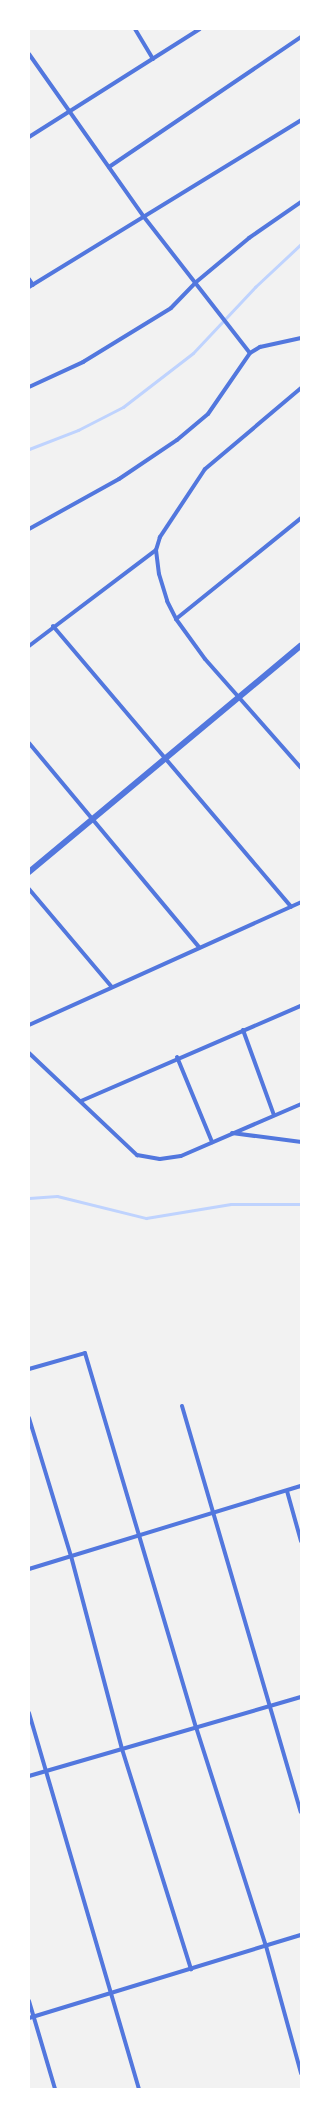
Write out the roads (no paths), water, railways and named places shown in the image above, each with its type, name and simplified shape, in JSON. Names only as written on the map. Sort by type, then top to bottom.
[{"type":"street","points":[[135,29],[153,59]]},
{"type":"street","points":[[29,137],[200,29]]},
{"type":"street","points":[[109,167],[301,37]]},
{"type":"street","points":[[29,54],[71,111],[144,217],[210,304],[250,353]]},
{"type":"street","points":[[29,287],[301,120]]},
{"type":"street","points":[[29,387],[83,362],[171,308],[195,283],[249,238],[301,202]]},
{"type":"street","points":[[29,279],[33,285]]},
{"type":"street","points":[[29,529],[112,483],[177,440],[208,414],[250,353],[260,348],[301,338]]},
{"type":"street","points":[[301,388],[205,469],[160,537],[156,550],[159,574],[167,601],[176,619],[206,659],[301,768]]},
{"type":"street","points":[[176,619],[301,518]]},
{"type":"street","points":[[29,646],[53,626],[156,550]]},
{"type":"street","points":[[53,626],[166,757],[292,907]]},
{"type":"street","points":[[29,872],[301,644]]},
{"type":"street","points":[[29,743],[91,820],[199,947]]},
{"type":"street","points":[[29,889],[111,986]]},
{"type":"street","points":[[29,1025],[111,986],[301,902]]},
{"type":"street","points":[[81,1101],[177,1057],[301,1006]]},
{"type":"street","points":[[243,1030],[274,1115]]},
{"type":"street","points":[[29,1053],[137,1155],[160,1159],[181,1156],[301,1104]]},
{"type":"street","points":[[177,1057],[212,1142]]},
{"type":"street","points":[[232,1133],[301,1142]]},
{"type":"street","points":[[29,1369],[86,1353],[141,1536],[196,1728],[266,1946],[301,2073]]},
{"type":"street","points":[[182,1406],[212,1513],[301,1812]]},
{"type":"street","points":[[29,1418],[71,1556],[122,1749],[191,1969]]},
{"type":"street","points":[[29,1569],[301,1486]]},
{"type":"street","points":[[287,1491],[301,1541]]},
{"type":"street","points":[[29,1776],[301,1698]]},
{"type":"street","points":[[29,1713],[139,2089]]},
{"type":"street","points":[[31,2018],[301,1935]]},
{"type":"street","points":[[29,2001],[31,2018],[55,2089]]},
{"type":"waterway","points":[[29,449],[78,430],[123,407],[193,353],[255,287],[301,244]]},
{"type":"waterway","points":[[29,1198],[57,1196],[146,1218],[231,1204],[301,1204]]}]
